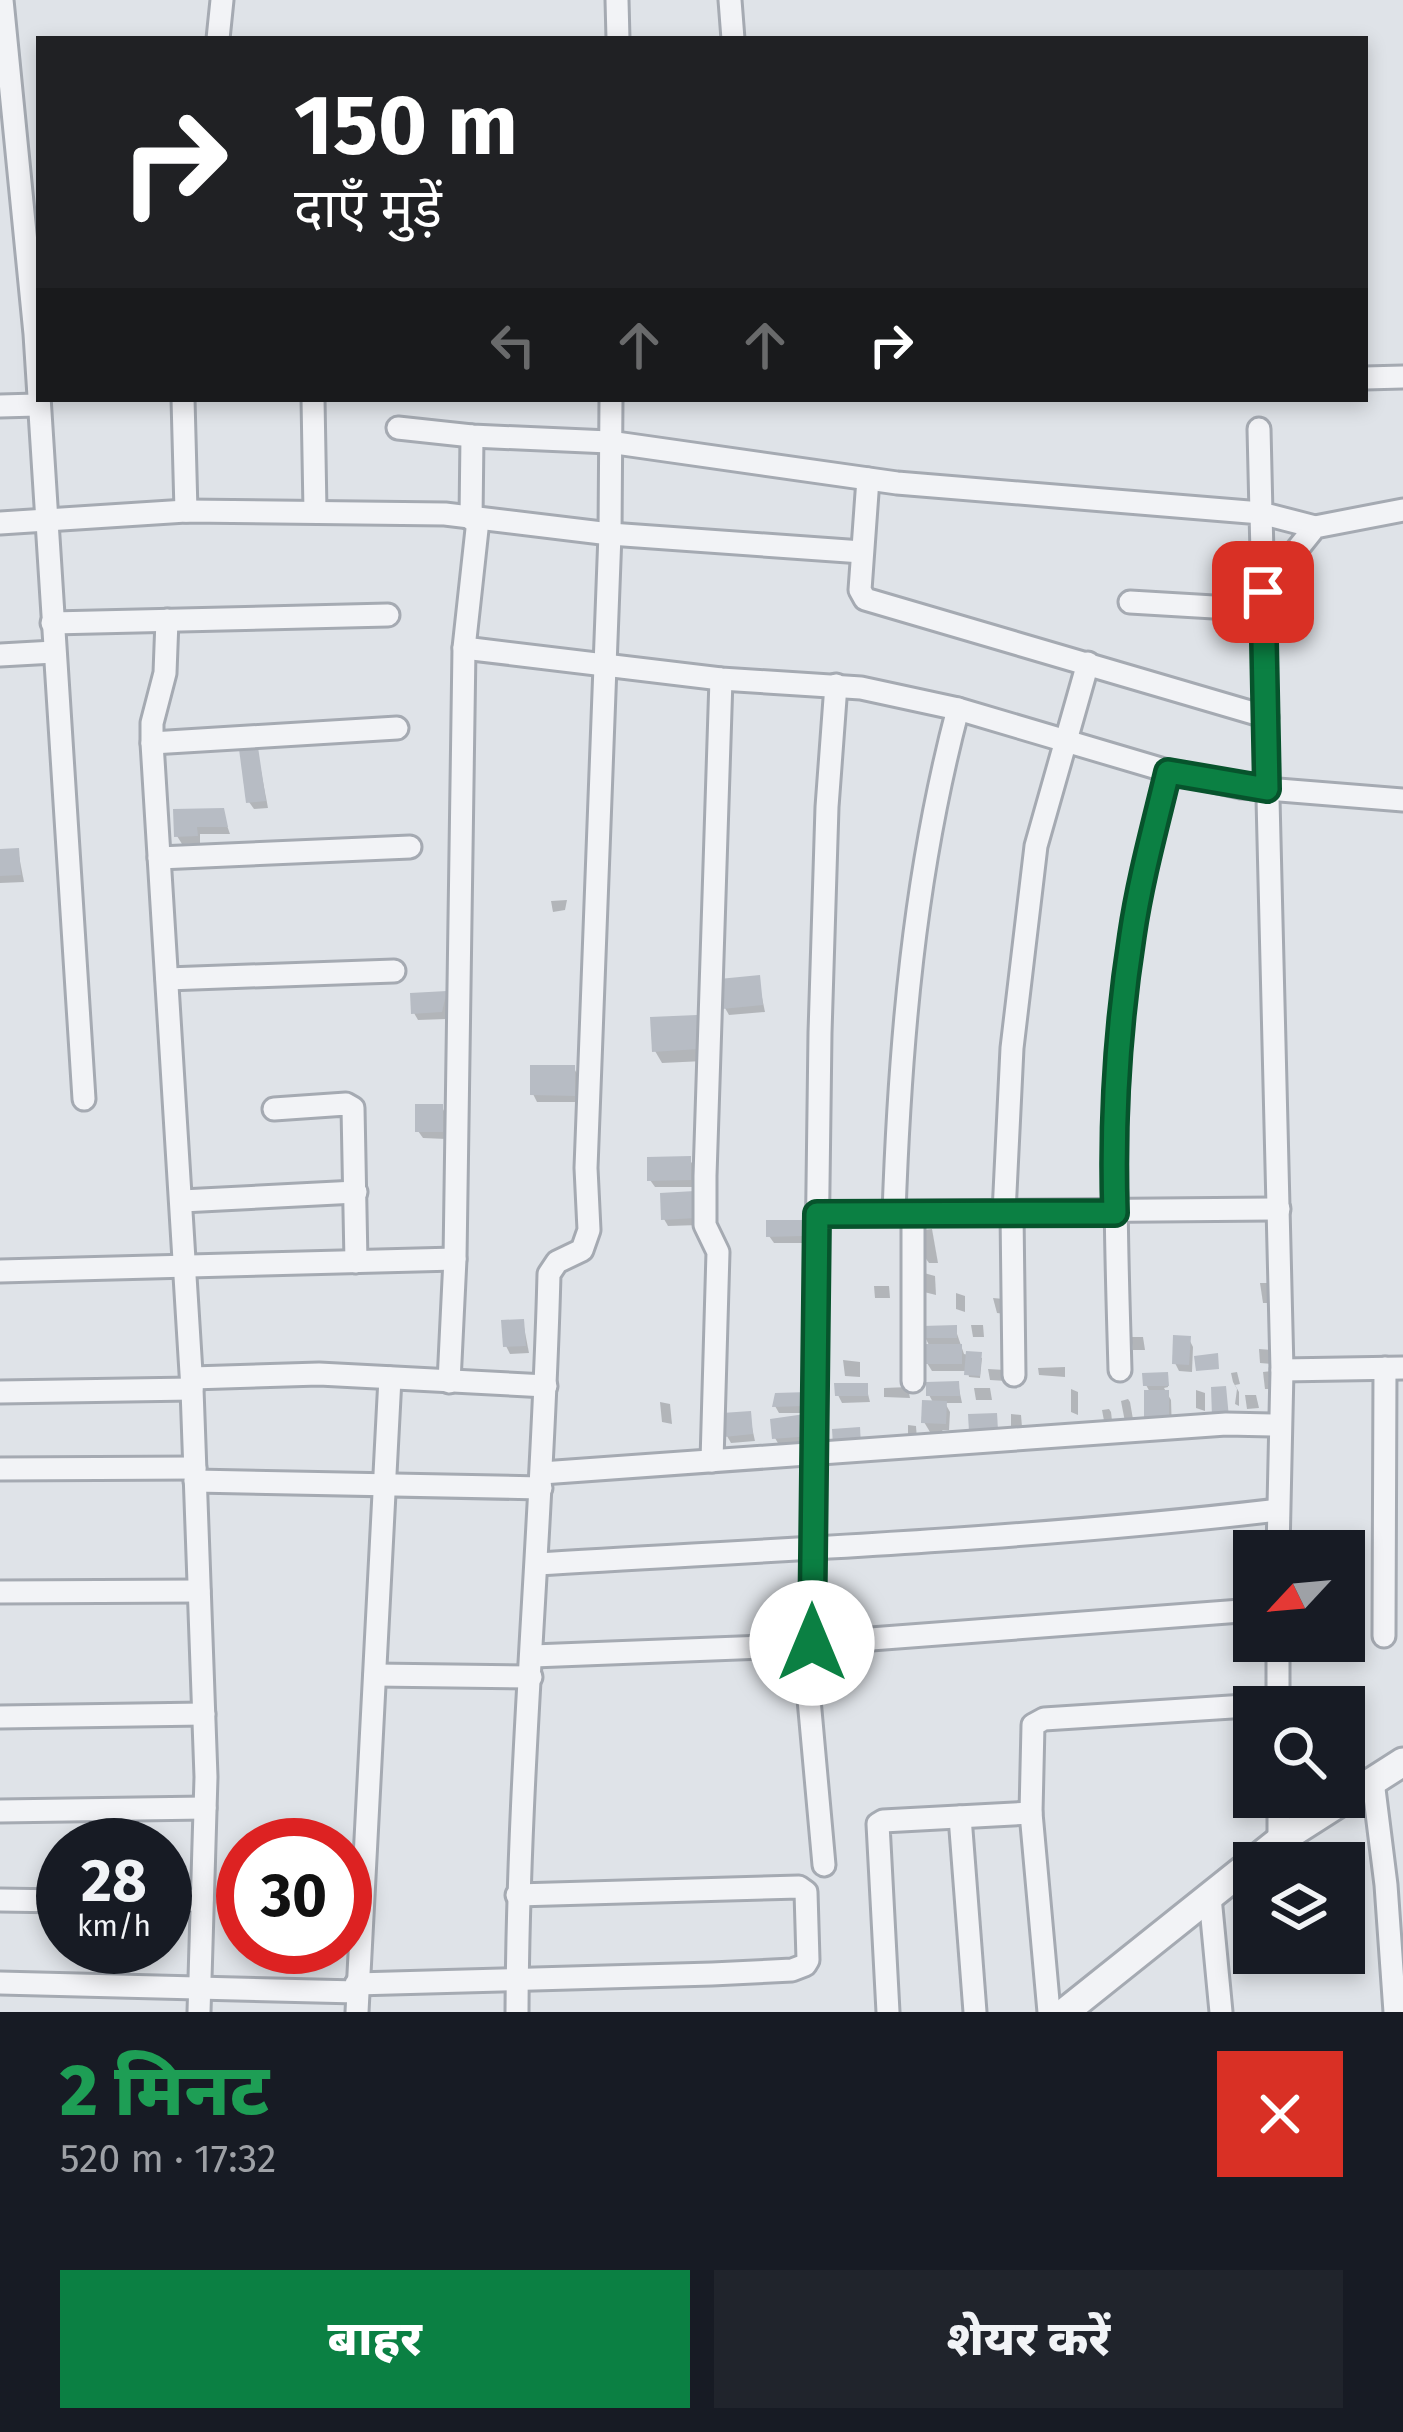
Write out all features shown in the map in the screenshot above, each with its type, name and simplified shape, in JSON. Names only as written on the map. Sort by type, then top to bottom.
[{"type":"street","points":[[2,0],[30,205],[36,311]]},
{"type":"street","points":[[218,36],[222,0]]},
{"type":"street","points":[[617,0],[617,36]]},
{"type":"street","points":[[730,0],[733,36]]},
{"type":"street","points":[[1368,378],[1403,377]]},
{"type":"street","points":[[38,402],[85,1099]]},
{"type":"street","points":[[183,402],[186,512]]},
{"type":"street","points":[[314,402],[315,511]]},
{"type":"street","points":[[518,2012],[518,1895],[549,1274],[557,1262],[582,1250],[589,1230],[586,1131],[610,534],[611,402]]},
{"type":"street","points":[[0,406],[38,405]]},
{"type":"street","points":[[398,428],[609,442],[868,479],[1261,513],[1315,527],[1403,510]]},
{"type":"street","points":[[1259,429],[1282,1370],[1278,1530]]},
{"type":"street","points":[[448,1382],[455,1259],[464,648],[475,519],[472,436]]},
{"type":"street","points":[[868,479],[860,590],[865,599],[1267,717]]},
{"type":"street","points":[[0,523],[186,512],[445,514],[610,534],[862,552]]},
{"type":"street","points":[[1264,601],[1315,527]]},
{"type":"street","points":[[1130,602],[1264,601]]},
{"type":"street","points":[[52,623],[388,615]]},
{"type":"street","points":[[167,620],[165,673],[152,723],[152,743],[192,1384],[204,1714],[200,2001]]},
{"type":"street","points":[[464,648],[604,667],[836,685],[908,696],[1168,772],[1267,789],[1403,800]]},
{"type":"street","points":[[0,655],[54,652]]},
{"type":"street","points":[[1014,1375],[1008,1214],[1012,1048],[1036,846],[1088,663]]},
{"type":"street","points":[[712,1461],[718,1252],[705,1226],[704,1176],[721,679]]},
{"type":"street","points":[[824,1865],[808,1644],[824,887],[836,685]]},
{"type":"street","points":[[914,1381],[904,1213],[903,1018],[936,791],[958,709]]},
{"type":"street","points":[[152,743],[397,728]]},
{"type":"street","points":[[1120,1370],[1115,1213],[1120,1062],[1132,935],[1168,772]]},
{"type":"street","points":[[159,858],[410,847]]},
{"type":"street","points":[[167,979],[394,971]]},
{"type":"street","points":[[274,1109],[350,1105],[356,1262]]},
{"type":"street","points":[[182,1201],[356,1192]]},
{"type":"street","points":[[817,1214],[1279,1209]]},
{"type":"street","points":[[0,1271],[455,1259]]},
{"type":"street","points":[[1282,1370],[1394,1368],[1384,1636]]},
{"type":"street","points":[[0,1392],[319,1374],[546,1386]]},
{"type":"street","points":[[356,1996],[390,1378]]},
{"type":"street","points":[[0,1469],[384,1483],[542,1480],[814,1453],[1226,1424],[1278,1425]]},
{"type":"street","points":[[537,1564],[812,1549],[1278,1510]]},
{"type":"street","points":[[0,1592],[199,1591]]},
{"type":"street","points":[[375,1675],[1233,1612]]},
{"type":"street","points":[[1048,2012],[1031,1813],[1031,1733],[1036,1722],[1233,1709]]},
{"type":"street","points":[[0,1718],[204,1714]]},
{"type":"street","points":[[1065,2012],[1280,1841],[1403,1762]]},
{"type":"street","points":[[1373,1781],[1395,2012]]},
{"type":"street","points":[[0,1810],[205,1808]]},
{"type":"street","points":[[888,2012],[878,1824],[1031,1813]]},
{"type":"street","points":[[960,1816],[975,2012]]},
{"type":"street","points":[[1279,1818],[1280,1841]]},
{"type":"street","points":[[0,1984],[200,2001],[356,1996],[518,1978],[792,1970],[808,1960],[806,1892],[799,1887],[518,1895]]},
{"type":"street","points":[[1210,1897],[1221,2012]]},
{"type":"street","points":[[0,1900],[36,1901]]},
{"type":"street","points":[[192,1900],[202,1900]]},
{"type":"building","points":[[258,747],[266,801],[246,803],[239,749]]},
{"type":"building","points":[[224,808],[228,827],[197,827],[198,836],[174,837],[173,809]]},
{"type":"building","points":[[19,848],[21,875],[0,876],[0,849]]},
{"type":"building","points":[[760,975],[763,1005],[722,1009],[719,979]]},
{"type":"building","points":[[447,991],[442,1012],[411,1014],[410,993]]},
{"type":"building","points":[[697,1015],[699,1049],[652,1052],[650,1017]]},
{"type":"building","points":[[530,1065],[575,1065],[575,1096],[530,1095]]},
{"type":"building","points":[[415,1104],[443,1104],[443,1132],[415,1132]]},
{"type":"building","points":[[691,1156],[691,1180],[647,1181],[647,1157]]},
{"type":"building","points":[[695,1191],[696,1218],[661,1220],[660,1193]]},
{"type":"building","points":[[766,1220],[805,1220],[803,1236],[766,1237]]},
{"type":"building","points":[[524,1319],[526,1346],[503,1347],[501,1320]]},
{"type":"building","points":[[957,1325],[957,1338],[922,1338],[922,1326]]},
{"type":"building","points":[[1173,1335],[1191,1336],[1189,1365],[1172,1364]]},
{"type":"building","points":[[924,1344],[962,1344],[962,1364],[924,1364]]},
{"type":"building","points":[[966,1351],[982,1352],[980,1376],[964,1375]]},
{"type":"building","points":[[1218,1353],[1219,1369],[1196,1371],[1194,1356]]},
{"type":"building","points":[[1168,1372],[1169,1386],[1143,1386],[1142,1373]]},
{"type":"building","points":[[959,1381],[960,1396],[926,1396],[926,1382]]},
{"type":"building","points":[[834,1383],[868,1383],[868,1396],[835,1396]]},
{"type":"building","points":[[1226,1386],[1229,1418],[1212,1417],[1211,1387]]},
{"type":"building","points":[[1144,1390],[1169,1390],[1169,1425],[1144,1425]]},
{"type":"building","points":[[809,1392],[806,1406],[772,1407],[775,1393]]},
{"type":"building","points":[[922,1400],[947,1401],[946,1424],[921,1423]]},
{"type":"building","points":[[751,1411],[753,1434],[724,1437],[722,1413]]},
{"type":"building","points":[[812,1413],[812,1436],[772,1439],[770,1419]]},
{"type":"building","points":[[997,1413],[998,1430],[969,1432],[968,1414]]},
{"type":"building","points":[[860,1427],[861,1445],[833,1446],[832,1429]]},
{"type":"route","points":[[812,1643],[817,1214],[1115,1213],[1120,1062],[1143,875],[1168,772],[1267,789],[1263,592]]}]
